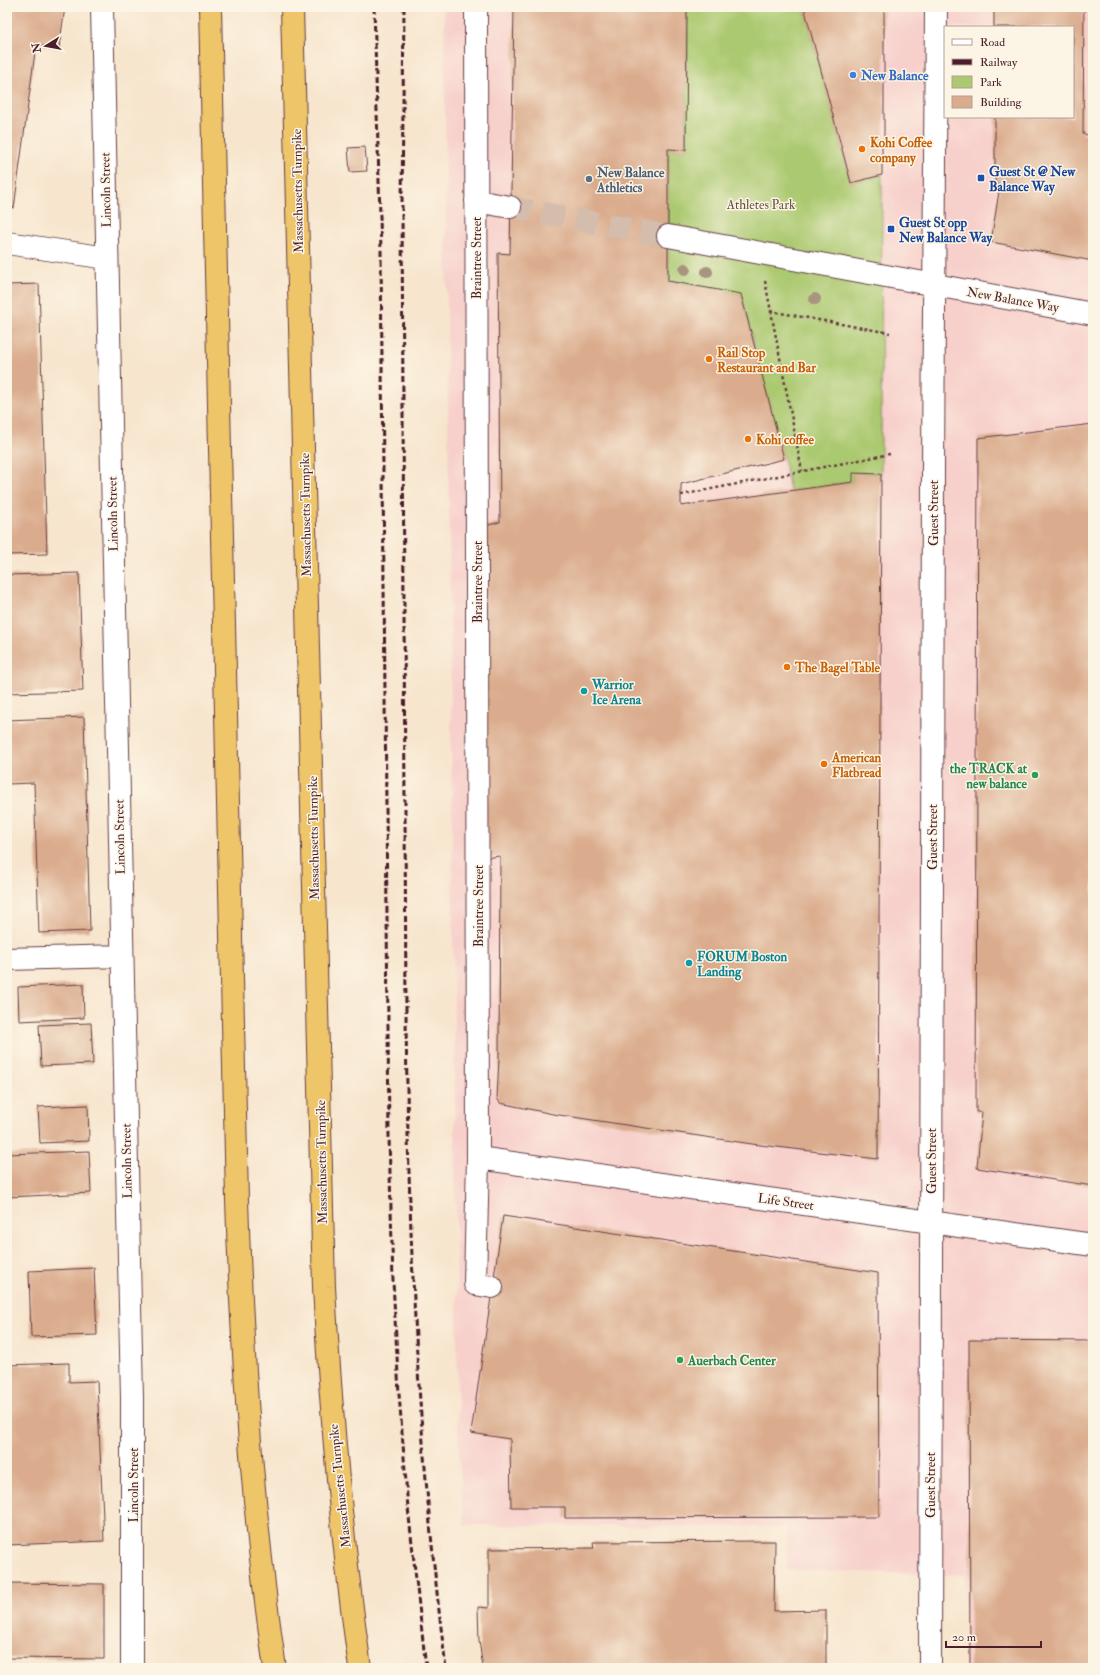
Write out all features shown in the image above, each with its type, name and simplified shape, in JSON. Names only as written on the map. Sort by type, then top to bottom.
[{"type":"highway","points":[[210,7],[241,1314],[249,1442],[260,1550],[275,1668]]},
{"type":"highway","name":"Massachusetts Turnpike","points":[[292,7],[324,1287],[331,1404],[341,1517],[360,1668]]},
{"type":"street","name":"Lincoln Street","points":[[102,7],[132,1422],[132,1668]]},
{"type":"street","name":"Braintree Street","points":[[476,7],[478,1158],[475,1284],[492,1287]]},
{"type":"street","name":"Guest Street","points":[[930,1668],[930,1221],[936,7]]},
{"type":"street","points":[[476,201],[510,207]]},
{"type":"street","name":"New Balance Way","points":[[668,236],[1093,314]]},
{"type":"street","points":[[7,243],[107,258]]},
{"type":"street","points":[[7,959],[122,956]]},
{"type":"street","name":"Life Street","points":[[478,1158],[1093,1245]]},
{"type":"path","points":[[759,253],[802,471]]},
{"type":"path","points":[[770,311],[890,333]]},
{"type":"path","points":[[681,495],[890,454]]},
{"type":"shaded area","points":[[444,7],[1093,7],[1093,1668],[966,1668],[965,1575],[787,1570],[786,1527],[464,1525],[458,1431]]},
{"type":"green space","name":"Athletes Park","points":[[687,7],[804,7],[851,183],[882,175],[881,474],[853,473],[853,482],[790,491],[784,459],[741,294],[668,281],[668,149],[686,150]]},
{"type":"building","points":[[7,7],[65,7],[59,48],[36,45],[14,208],[7,207]]},
{"type":"building","points":[[514,7],[687,7],[686,150],[668,149],[668,281],[741,294],[784,459],[681,484],[681,506],[853,482],[853,473],[881,474],[878,1159],[752,1144],[553,1114],[500,1103],[497,1098],[499,1059],[500,856],[485,858],[485,526],[500,522],[498,253],[510,254]]},
{"type":"building","name":"New Balance","points":[[804,7],[884,7],[884,144],[882,144],[882,175],[851,183]]},
{"type":"building","points":[[994,7],[1084,7],[1083,134],[1093,136],[1093,261],[991,242],[1000,185],[995,184],[995,118],[1074,118],[1074,26],[994,26]]},
{"type":"building","points":[[365,147],[367,171],[350,172],[348,148]]},
{"type":"building","points":[[39,284],[47,554],[7,555],[7,285]]},
{"type":"building","name":"the TRACK at new balance","points":[[1093,424],[1093,1186],[977,1168],[982,1112],[976,1112],[978,438]]},
{"type":"building","points":[[79,573],[83,691],[7,693],[7,575]]},
{"type":"building","points":[[84,717],[90,931],[39,933],[34,783],[7,784],[7,720]]},
{"type":"building","points":[[83,984],[84,1018],[19,1021],[18,987]]},
{"type":"building","points":[[91,1023],[93,1064],[41,1066],[39,1025]]},
{"type":"building","points":[[88,1105],[89,1141],[40,1143],[38,1107]]},
{"type":"building","points":[[89,1151],[91,1193],[8,1197],[7,1154]]},
{"type":"building","name":"Auerbach Center","points":[[503,1216],[878,1273],[879,1517],[565,1518],[565,1507],[511,1507],[510,1439],[471,1433]]},
{"type":"building","points":[[94,1268],[97,1335],[31,1337],[29,1271]]},
{"type":"building","points":[[969,1340],[1093,1341],[1093,1668],[970,1668]]},
{"type":"building","points":[[69,1363],[69,1382],[97,1381],[104,1541],[7,1545],[7,1365]]},
{"type":"building","points":[[775,1541],[774,1611],[826,1610],[826,1668],[483,1668],[479,1640],[478,1607],[489,1608],[489,1549],[594,1548],[593,1542]]},
{"type":"building","points":[[7,1583],[104,1584],[104,1659],[7,1658]]},
{"type":"tunnel","points":[[510,207],[668,236]]},
{"type":"railway","points":[[374,7],[381,251],[389,1137],[393,1281],[399,1394],[408,1508],[426,1668]]},
{"type":"railway","points":[[404,7],[402,206],[406,1013],[409,1177],[416,1341],[428,1505],[446,1668]]},
{"type":"place","name":"New Balance","points":[[853,75]]},
{"type":"place","name":"Kohi Coffee company","points":[[862,149]]},
{"type":"place","name":"Guest St @ New Balance Way","points":[[981,178]]},
{"type":"place","name":"New Balance Athletics","points":[[589,179]]},
{"type":"place","name":"Guest St opp New Balance Way","points":[[891,229]]},
{"type":"place","name":"Rail Stop Restaurant and Bar","points":[[709,359]]},
{"type":"place","name":"Kohi coffee","points":[[748,439]]},
{"type":"place","name":"The Bagel Table","points":[[787,667]]},
{"type":"place","name":"Warrior Ice Arena","points":[[584,691]]},
{"type":"place","name":"American Flatbread","points":[[824,764]]},
{"type":"place","name":"the TRACK at new balance","points":[[1035,775]]},
{"type":"place","name":"FORUM Boston Landing","points":[[689,963]]},
{"type":"place","name":"Auerbach Center","points":[[680,1360]]}]
